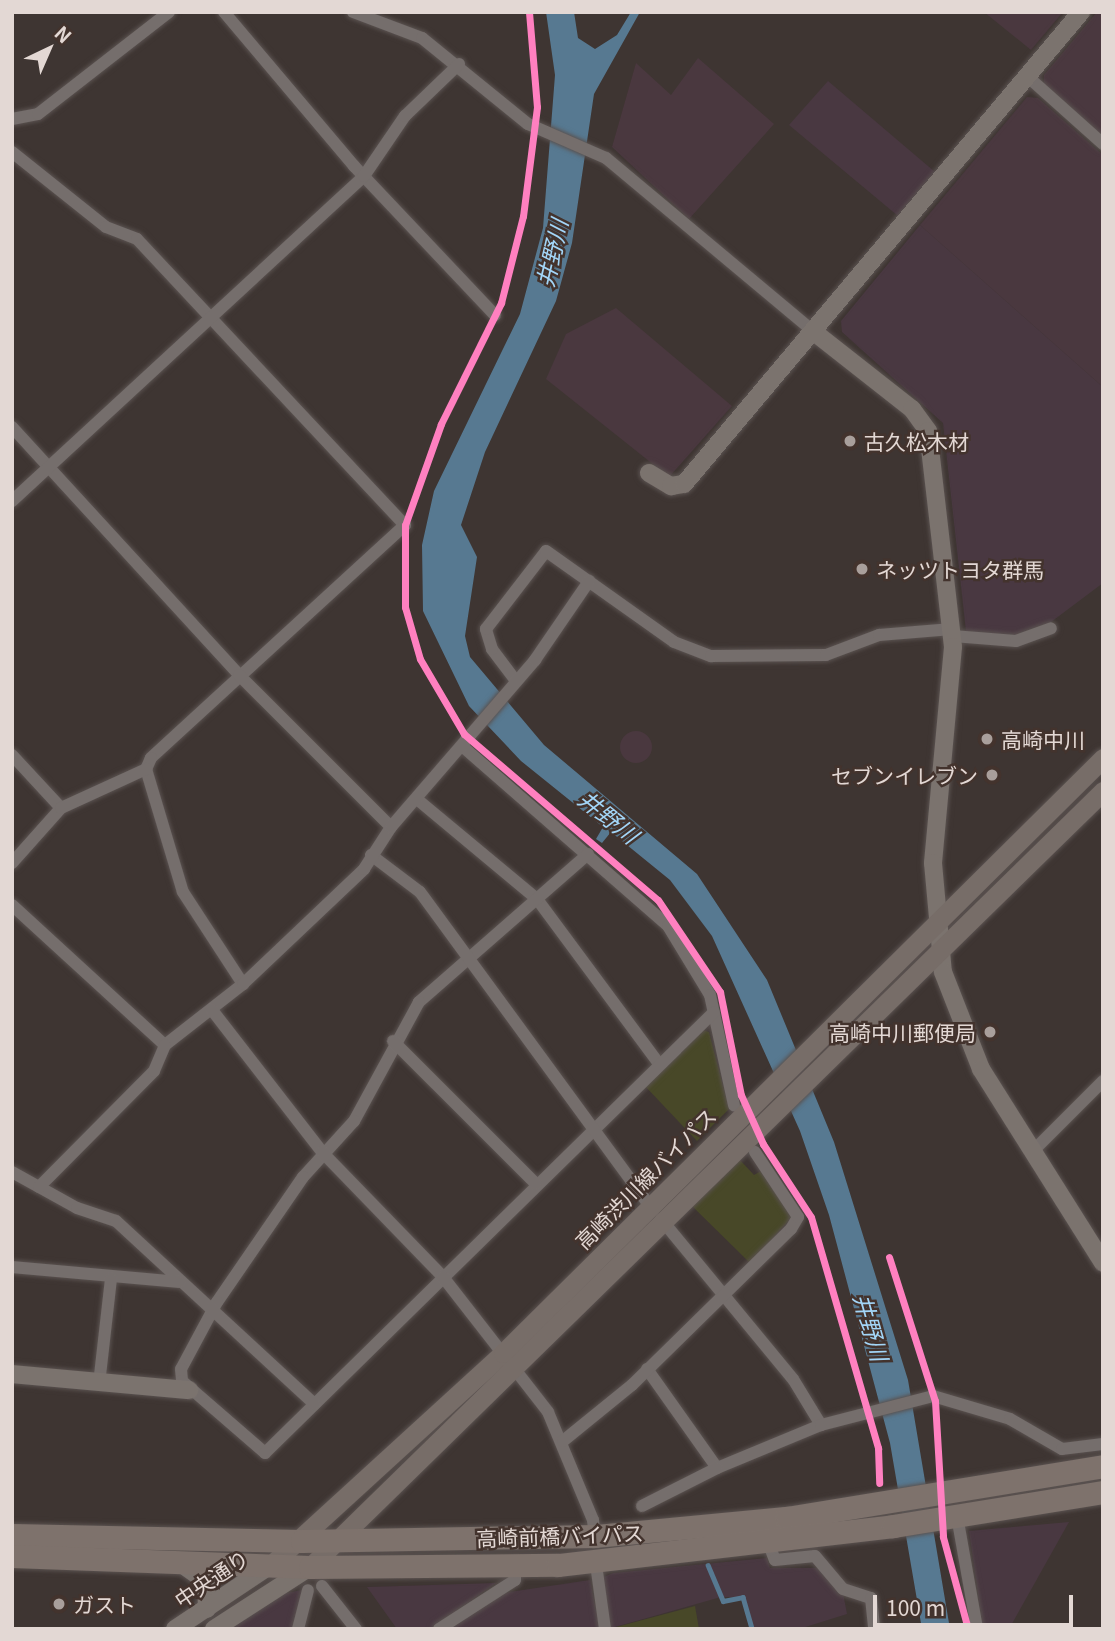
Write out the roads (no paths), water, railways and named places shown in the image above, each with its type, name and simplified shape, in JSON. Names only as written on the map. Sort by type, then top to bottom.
[{"type":"highway","name":"高崎前橋バイパス","points":[[951,1509],[1103,1466]]},
{"type":"highway","name":"高崎前橋バイパス","points":[[12,1535],[302,1541],[595,1536],[891,1515],[1103,1492]]},
{"type":"highway","name":"高崎前橋バイパス","points":[[12,1556],[272,1564],[316,1576],[516,1567],[768,1542],[891,1515]]},
{"type":"main road","name":"高崎渋川線バイパス","points":[[316,1576],[340,1541],[516,1370],[762,1094],[813,1042],[940,924],[1103,758]]},
{"type":"main road","name":"高崎渋川線バイパス","points":[[272,1564],[302,1541],[655,1212],[770,1113],[1103,791]]},
{"type":"main road","points":[[371,1510],[371,1524],[386,1541]]},
{"type":"street","points":[[12,119],[37,114],[169,12]]},
{"type":"street","points":[[224,12],[363,176],[495,315]]},
{"type":"street","points":[[353,12],[422,38],[459,64],[538,128],[594,152],[912,409],[928,431],[953,632],[950,731],[933,863],[946,982],[971,1047],[1103,1263]]},
{"type":"street","points":[[649,473],[671,486],[684,484],[1081,12]]},
{"type":"street","points":[[12,501],[363,176],[405,116],[459,64]]},
{"type":"street","points":[[1027,76],[1103,144]]},
{"type":"street","points":[[12,152],[106,227],[137,239],[405,525],[239,675],[146,769],[61,808],[12,863]]},
{"type":"street","points":[[12,427],[239,675],[391,827]]},
{"type":"street","points":[[513,685],[486,629],[546,551],[674,642],[711,656],[826,655],[879,635],[953,632],[1016,642],[1051,628]]},
{"type":"street","points":[[39,1187],[154,1071],[165,1045],[243,984],[371,855],[391,827],[418,800],[513,685],[589,581]]},
{"type":"street","points":[[462,746],[668,926],[710,995],[733,1105]]},
{"type":"street","points":[[12,755],[61,808]]},
{"type":"street","points":[[146,769],[183,892],[243,984]]},
{"type":"street","points":[[418,800],[537,899],[659,1064]]},
{"type":"street","points":[[588,854],[419,1002],[393,1041],[354,1121],[322,1152],[214,1314],[181,1369],[189,1390],[265,1454],[536,1184],[714,1012]]},
{"type":"street","points":[[371,855],[420,892],[593,1130],[655,1212],[793,1379],[821,1424]]},
{"type":"street","points":[[12,905],[165,1045]]},
{"type":"street","points":[[212,1010],[322,1152],[443,1277],[516,1370],[563,1441],[595,1536],[595,1561],[605,1629]]},
{"type":"street","points":[[393,1041],[536,1184]]},
{"type":"street","points":[[1033,1152],[1103,1081]]},
{"type":"street","points":[[563,1441],[647,1369],[724,1295],[799,1217],[755,1152]]},
{"type":"street","points":[[12,1172],[116,1221],[314,1404]]},
{"type":"street","points":[[12,1267],[111,1279],[179,1282]]},
{"type":"street","points":[[99,1384],[111,1279]]},
{"type":"street","points":[[647,1369],[717,1468]]},
{"type":"street","points":[[12,1374],[99,1384],[189,1390]]},
{"type":"street","points":[[642,1506],[717,1468],[821,1424],[928,1397],[1010,1419],[1062,1449],[1103,1444]]},
{"type":"street","points":[[951,1509],[977,1628]]},
{"type":"street","points":[[768,1542],[775,1560],[815,1556],[843,1589],[871,1598],[874,1629]]},
{"type":"street","points":[[180,1563],[206,1581],[206,1609]]},
{"type":"street","name":"中央通り","points":[[175,1629],[272,1564]]},
{"type":"street","points":[[439,1629],[515,1580],[516,1567]]},
{"type":"street","points":[[316,1576],[356,1629]]},
{"type":"street","name":"中央通り","points":[[214,1629],[316,1576]]},
{"type":"street","points":[[299,1629],[308,1590]]},
{"type":"water","name":"井野川","points":[[546,12],[574,12],[578,38],[595,49],[617,35],[631,12],[640,12],[594,94],[572,243],[556,301],[485,452],[461,525],[477,557],[465,636],[470,657],[544,745],[697,874],[767,980],[834,1142],[908,1380],[950,1629],[922,1629],[890,1443],[829,1215],[800,1131],[712,936],[670,880],[611,832],[602,843],[596,839],[603,827],[521,761],[469,706],[423,611],[422,545],[434,491],[520,314],[543,228],[555,75]]},
{"type":"waterway","points":[[708,1565],[723,1601],[743,1597],[752,1629]]},
{"type":"place","name":"古久松木材","points":[[850,441]]},
{"type":"place","name":"ネッツトヨタ群馬","points":[[862,569]]},
{"type":"place","name":"高崎中川","points":[[987,739]]},
{"type":"place","name":"セブンイレブン","points":[[992,775]]},
{"type":"place","name":"高崎中川郵便局","points":[[990,1032]]},
{"type":"place","name":"ガスト","points":[[59,1604]]}]
